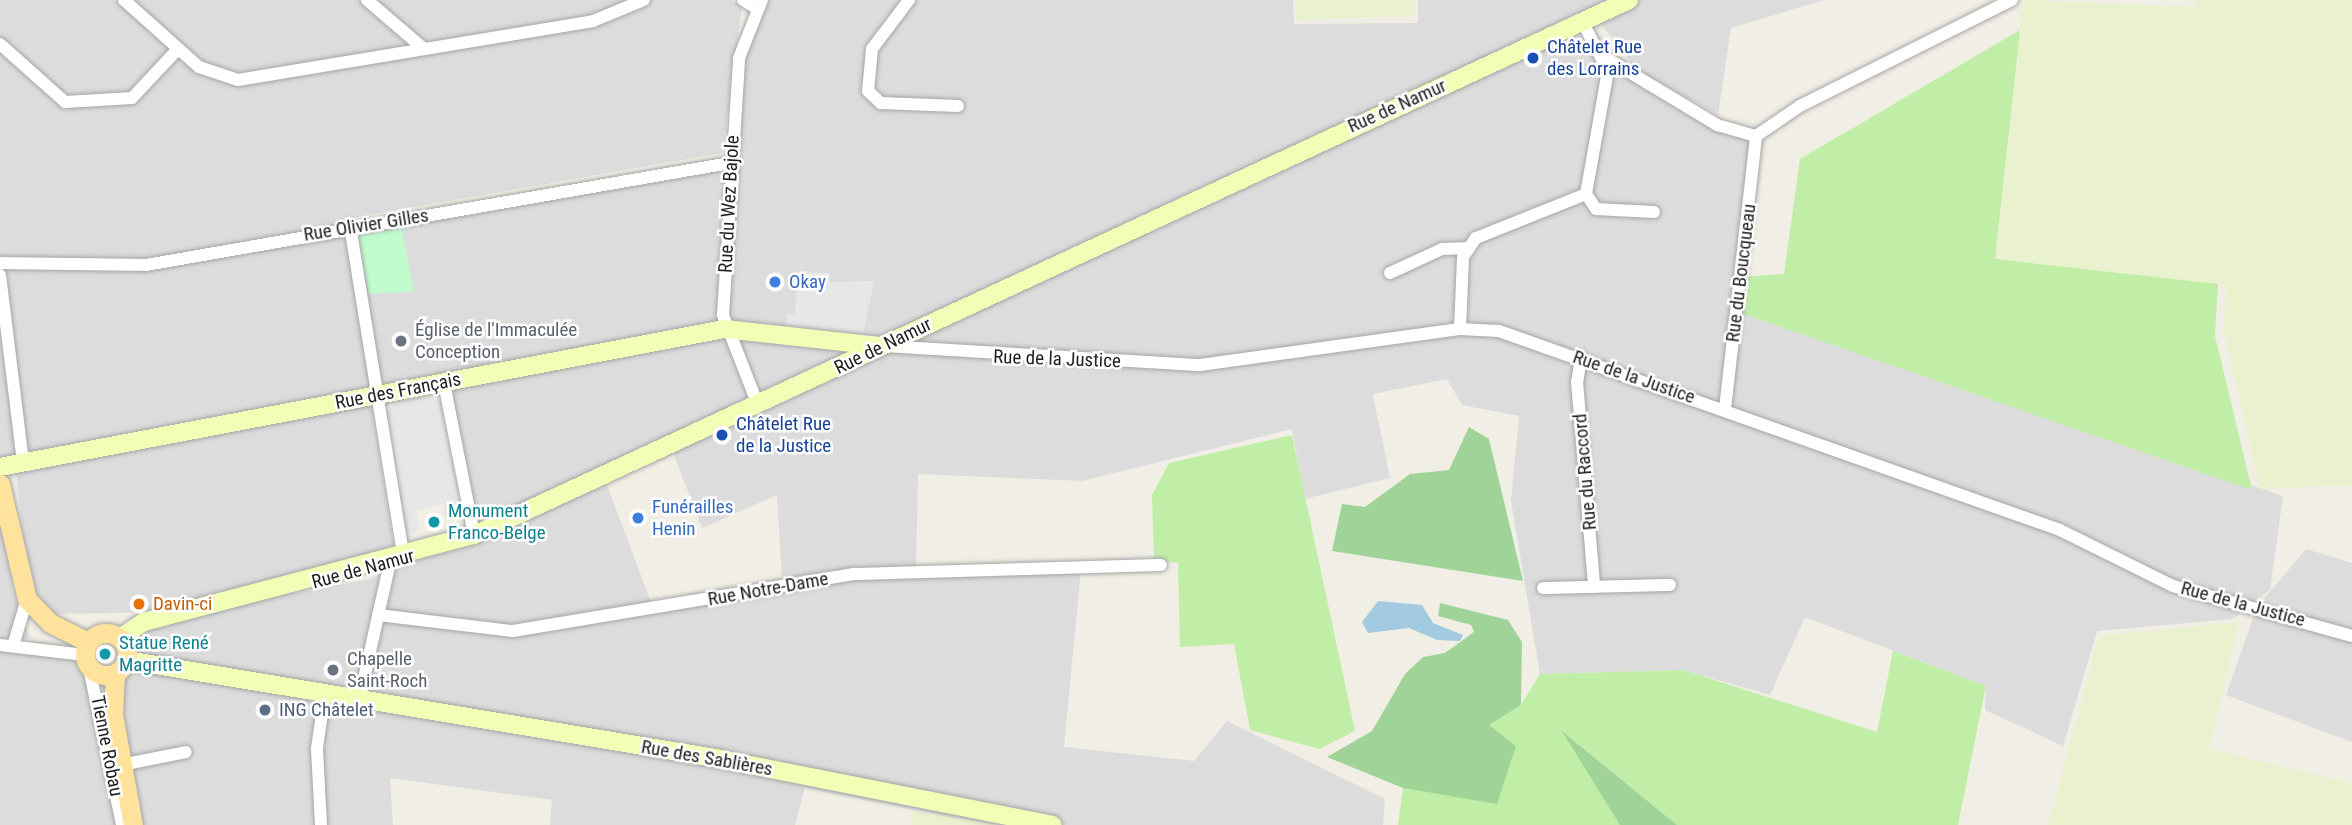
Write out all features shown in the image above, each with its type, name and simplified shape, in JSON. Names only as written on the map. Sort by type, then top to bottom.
[{"type":"main road","name":"Rue de Namur","points":[[120,638],[144,622],[397,560],[474,535],[1629,0]]},
{"type":"main road","name":"Rue des Français","points":[[0,467],[724,329],[880,346]]},
{"type":"main road","points":[[0,484],[27,598],[50,623],[87,655],[120,667]]},
{"type":"main road","points":[[87,655],[107,633],[120,638]]},
{"type":"main road","name":"Tienne Robau","points":[[120,638],[120,667],[110,692],[133,825]]},
{"type":"main road","name":"Rue des Sablières","points":[[120,667],[325,693],[359,701],[715,758],[1052,825]]},
{"type":"street","points":[[124,0],[178,49],[214,75],[253,78],[593,21],[644,0]]},
{"type":"street","points":[[367,0],[424,50]]},
{"type":"street","points":[[743,0],[759,4]]},
{"type":"street","points":[[909,0],[872,50],[868,91],[881,103],[958,106]]},
{"type":"street","points":[[1582,21],[1606,58],[1717,125],[1756,136],[1800,106],[2012,0]]},
{"type":"street","name":"Rue du Wez Bajole","points":[[758,405],[724,329],[730,163],[739,58],[759,4]]},
{"type":"street","points":[[0,44],[65,102],[132,98],[178,49]]},
{"type":"street","points":[[1606,58],[1586,194],[1596,209],[1654,212]]},
{"type":"street","name":"Rue du Boucqueau","points":[[1725,409],[1756,136]]},
{"type":"street","name":"Rue Olivier Gilles","points":[[0,263],[146,265],[350,226],[730,163]]},
{"type":"street","points":[[1460,329],[1463,257],[1476,239],[1586,194]]},
{"type":"street","points":[[350,226],[379,394],[397,560],[378,615],[359,701]]},
{"type":"street","points":[[1390,273],[1442,249],[1469,248]]},
{"type":"street","points":[[0,275],[23,462]]},
{"type":"street","name":"Rue de la Justice","points":[[880,346],[1200,365],[1460,329],[1499,331],[2060,530],[2173,586],[2352,636]]},
{"type":"street","name":"Rue du Raccord","points":[[1581,358],[1577,382],[1594,586]]},
{"type":"street","points":[[444,383],[474,535]]},
{"type":"street","name":"Rue Notre-Dame","points":[[378,615],[513,631],[855,574],[1161,565]]},
{"type":"street","points":[[1543,588],[1670,585]]},
{"type":"street","points":[[27,598],[7,645],[87,655]]},
{"type":"street","name":"Tienne Robau","points":[[87,655],[122,825]]},
{"type":"street","points":[[321,825],[317,748],[325,693]]},
{"type":"street","points":[[121,765],[186,752]]},
{"type":"shaded area","points":[[0,0],[731,0],[742,7],[722,153],[346,219],[374,393],[22,465],[0,458]]},
{"type":"shaded area","points":[[766,0],[1293,0],[1294,24],[1418,23],[1418,0],[1607,0],[1572,16],[1575,40],[1751,139],[1743,314],[2283,496],[2270,590],[2233,619],[2097,631],[2063,746],[1985,710],[1986,686],[1805,617],[1770,695],[1683,670],[1540,674],[1511,501],[1519,416],[1462,405],[1447,379],[1373,394],[1390,478],[1305,499],[1292,429],[1082,481],[918,474],[916,566],[782,579],[777,495],[702,528],[669,442],[476,524],[441,378],[383,388],[351,223],[725,162],[747,39]]},
{"type":"shaded area","points":[[1642,0],[1824,0],[1731,28],[1718,115],[1636,69],[1599,21]]},
{"type":"shaded area","points":[[797,272],[829,273],[830,282],[874,281],[863,334],[785,328],[787,313],[795,314]]},
{"type":"shaded area","points":[[429,397],[442,402],[462,514],[446,519],[442,504],[416,511],[419,531],[404,534],[386,413],[397,401]]},
{"type":"shaded area","points":[[371,402],[395,554],[177,612],[55,614],[28,583],[16,471]]},
{"type":"shaded area","points":[[607,485],[651,602],[660,610],[812,579],[1081,569],[1064,747],[1194,761],[1227,721],[1385,799],[1383,825],[991,825],[805,788],[795,825],[550,825],[552,800],[390,778],[393,825],[138,825],[112,680],[136,632],[220,607],[370,579]]},
{"type":"shaded area","points":[[0,510],[13,591],[30,638],[0,638]]},
{"type":"shaded area","points":[[2306,549],[2352,563],[2352,742],[2226,695],[2257,607]]},
{"type":"shaded area","points":[[0,648],[66,655],[89,673],[119,825],[0,825]]},
{"type":"green space","points":[[1296,0],[1416,0],[1416,16],[1296,20]]},
{"type":"green space","points":[[2023,0],[2196,7],[2197,0],[2352,0],[2352,485],[2260,489],[2224,332],[2226,285],[1995,260]]},
{"type":"green space","points":[[2020,30],[1995,259],[2218,284],[2215,336],[2252,490],[1743,314],[1744,277],[1784,274],[1800,159]]},
{"type":"green space","points":[[401,226],[414,291],[369,294],[358,234]]},
{"type":"green space","points":[[1469,427],[1489,439],[1523,581],[1332,551],[1342,504],[1365,507],[1410,474],[1449,470]]},
{"type":"green space","points":[[1292,435],[1355,731],[1319,749],[1250,730],[1234,644],[1180,647],[1178,563],[1154,560],[1152,495],[1169,463]]},
{"type":"green space","points":[[1440,603],[1508,620],[1522,642],[1521,705],[1489,725],[1516,746],[1497,804],[1403,788],[1327,757],[1372,731],[1405,674],[1423,657],[1445,653],[1474,632],[1471,625],[1438,616]]},
{"type":"green space","points":[[2239,622],[2209,749],[2352,783],[2352,825],[2048,825],[2099,636]]},
{"type":"green space","points":[[1893,651],[1986,686],[1958,825],[1677,825],[1565,733],[1620,825],[1398,825],[1403,788],[1497,803],[1489,725],[1521,705],[1540,674],[1683,670],[1877,732]]},
{"type":"green space","points":[[1562,731],[1677,825],[1620,825]]},
{"type":"green space","points":[[911,811],[1001,825],[913,825]]},
{"type":"water","points":[[1378,601],[1422,605],[1433,623],[1463,635],[1460,641],[1437,640],[1409,628],[1368,633],[1362,622]]},
{"type":"place","name":"Châtelet Rue des Lorrains","points":[[1533,58]]},
{"type":"place","name":"Okay","points":[[775,282]]},
{"type":"place","name":"Église de l'Immaculée Conception","points":[[401,341]]},
{"type":"place","name":"Châtelet Rue de la Justice","points":[[722,435]]},
{"type":"place","name":"Funérailles Henin","points":[[638,518]]},
{"type":"place","name":"Monument Franco-Belge","points":[[434,522]]},
{"type":"place","name":"Davin-ci","points":[[139,604]]},
{"type":"place","name":"Statue René Magritte","points":[[105,654]]},
{"type":"place","name":"Chapelle Saint-Roch","points":[[333,670]]},
{"type":"place","name":"ING Châtelet","points":[[265,710]]}]
